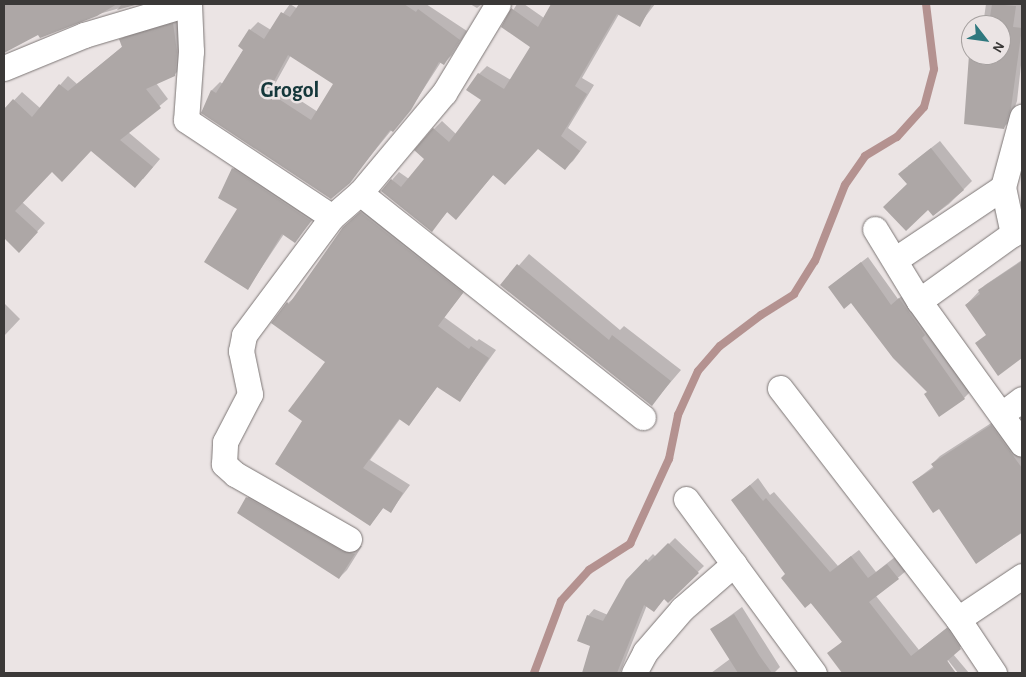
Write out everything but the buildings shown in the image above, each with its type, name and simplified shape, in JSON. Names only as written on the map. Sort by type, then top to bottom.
[{"type":"street","points":[[4,68],[84,35],[188,4],[191,51],[186,120],[332,217]]},
{"type":"street","points":[[349,538],[235,474],[224,464],[222,453],[250,394],[241,351],[244,335],[332,217],[360,193],[444,93],[498,4]]},
{"type":"street","points":[[920,301],[1018,230],[1003,187],[1022,117]]},
{"type":"street","points":[[896,259],[1003,187]]},
{"type":"street","points":[[360,193],[643,417]]},
{"type":"street","points":[[874,229],[896,259],[920,301],[1022,444]]},
{"type":"street","points":[[780,388],[958,620],[994,673]]},
{"type":"street","points":[[1002,414],[1022,399]]},
{"type":"street","points":[[686,499],[812,672]]},
{"type":"street","points":[[634,673],[645,652],[682,609],[734,564]]},
{"type":"street","points":[[958,620],[1022,576]]},
{"type":"waterway","points":[[534,673],[561,601],[589,570],[630,544],[669,459],[678,415],[698,371],[720,346],[761,315],[794,294],[815,261],[845,185],[865,156],[897,137],[924,107],[934,69],[926,4]]},
{"type":"district","name":"Grogol","points":[[290,91]]}]
